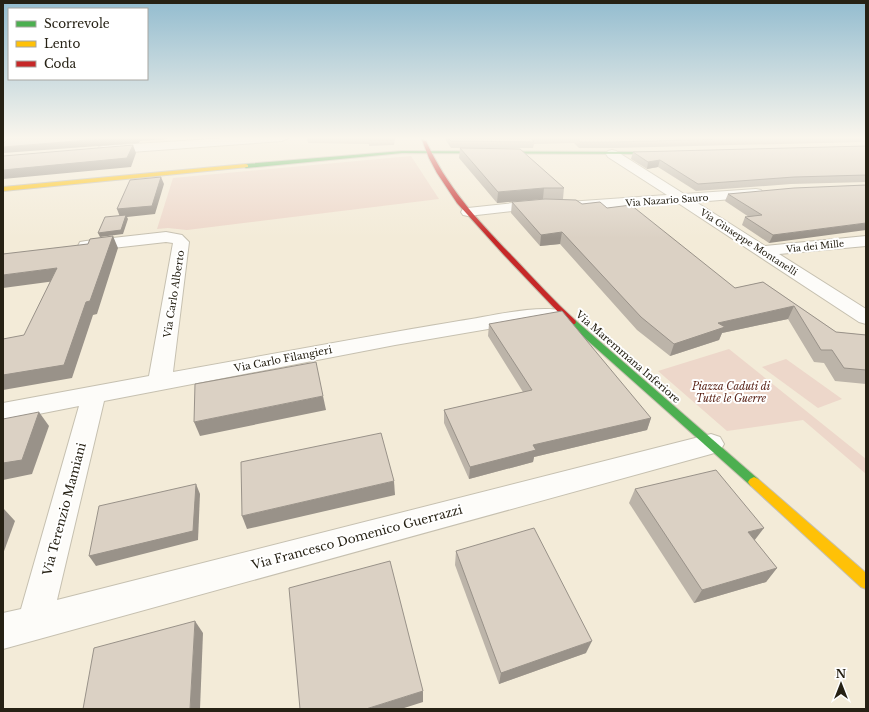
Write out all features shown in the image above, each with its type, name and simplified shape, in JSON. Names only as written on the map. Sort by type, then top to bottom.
[{"type":"street","points":[[3,188],[191,171]]},
{"type":"street","name":"Via Maremmana Inferiore","points":[[438,171],[449,189],[468,212],[565,315],[866,582]]},
{"type":"street","name":"Via Giuseppe Montanelli","points":[[639,171],[866,318]]},
{"type":"street","name":"Via Nazario Sauro","points":[[468,212],[555,204],[593,205],[773,192]]},
{"type":"street","name":"Via Carlo Alberto","points":[[71,247],[166,236],[176,238],[181,242],[160,382]]},
{"type":"street","name":"Via dei Mille","points":[[763,251],[866,240]]},
{"type":"street","name":"Via Carlo Filangieri","points":[[3,412],[395,338],[523,317],[565,315]]},
{"type":"street","name":"Via Terenzio Mamiani","points":[[34,623],[94,395]]},
{"type":"street","name":"Via Francesco Domenico Guerrazzi","points":[[3,631],[711,444]]},
{"type":"green space","points":[[246,171],[421,171],[439,199],[187,230],[168,228],[157,229],[173,178]]},
{"type":"green space","name":"Piazza Caduti di Tutte le Guerre","points":[[729,349],[866,459],[866,474],[803,420],[727,431],[658,371]]},
{"type":"green space","points":[[786,359],[842,399],[818,408],[762,367]]},
{"type":"building","points":[[480,171],[545,171],[564,188],[544,188],[498,192]]},
{"type":"building","points":[[678,171],[866,171],[866,175],[794,177],[698,184]]},
{"type":"building","points":[[161,177],[152,206],[117,209],[130,180]]},
{"type":"building","points":[[866,185],[866,223],[773,235],[745,217],[762,215],[728,194],[794,188]]},
{"type":"building","points":[[545,199],[576,200],[582,204],[600,202],[607,208],[631,205],[735,288],[763,282],[836,332],[866,335],[866,370],[844,368],[832,350],[821,350],[794,306],[718,323],[725,327],[674,344],[641,317],[562,232],[541,235],[512,202]]},
{"type":"building","points":[[126,215],[121,230],[98,233],[105,217]]},
{"type":"building","points":[[113,236],[90,301],[86,302],[64,365],[3,375],[3,339],[24,335],[57,268],[3,275],[3,254],[88,244],[90,239]]},
{"type":"building","points":[[562,311],[651,418],[533,445],[536,450],[470,467],[444,410],[532,390],[489,324]]},
{"type":"building","points":[[316,362],[323,396],[194,422],[195,384]]},
{"type":"building","points":[[39,412],[22,460],[3,463],[3,419]]},
{"type":"building","points":[[381,433],[394,481],[242,516],[241,462]]},
{"type":"building","points":[[716,470],[764,528],[748,532],[777,568],[702,590],[635,489]]},
{"type":"building","points":[[196,484],[193,531],[89,556],[99,506]]},
{"type":"building","points":[[534,528],[592,641],[501,673],[456,551]]},
{"type":"building","points":[[390,561],[423,691],[366,709],[300,709],[289,588]]},
{"type":"building","points":[[195,621],[190,709],[83,709],[94,648]]},
{"type":"traffic: fast","points":[[572,322],[754,482]]},
{"type":"traffic: slow","points":[[3,189],[191,171]]},
{"type":"traffic: slow","points":[[754,482],[866,582]]},
{"type":"traffic: jam","points":[[439,171],[459,202],[506,254],[572,322]]}]
